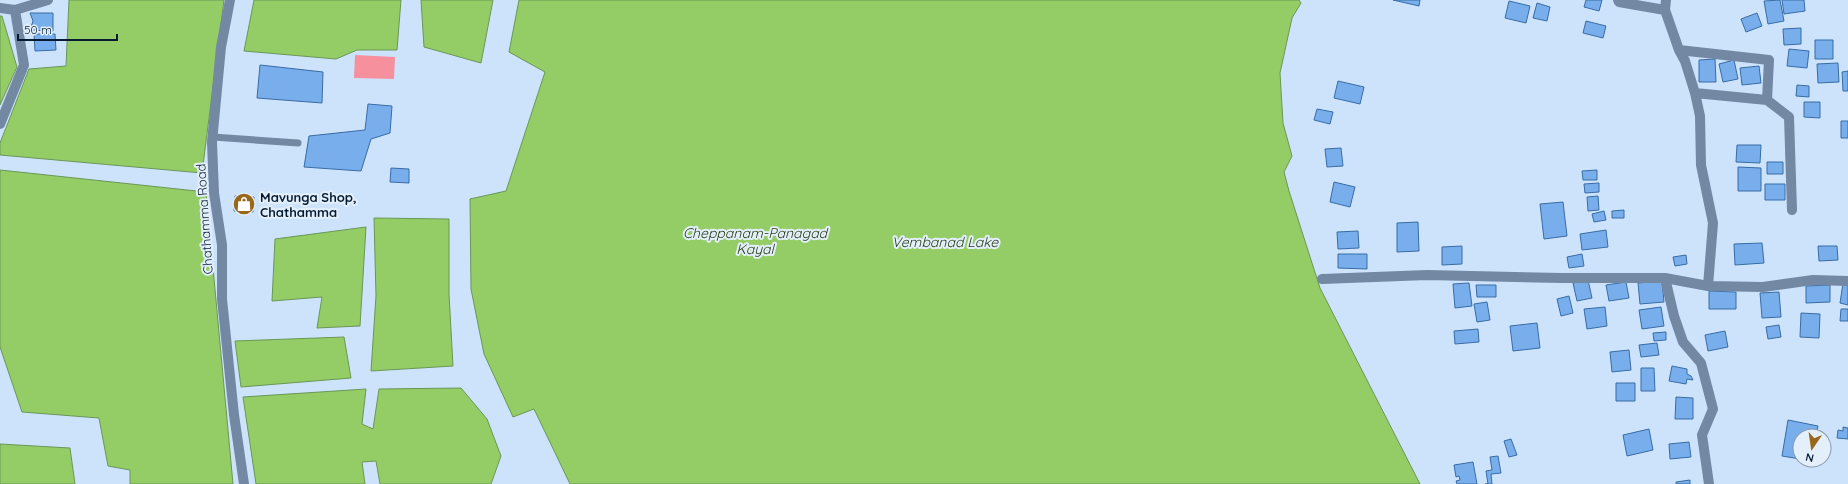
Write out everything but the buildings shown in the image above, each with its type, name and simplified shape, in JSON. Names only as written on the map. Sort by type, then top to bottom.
[{"type":"street","points":[[0,8],[15,10],[48,0]]},
{"type":"street","name":"Chathamma Road","points":[[230,0],[221,47],[213,137],[214,193],[222,246],[222,299],[234,415],[244,484]]},
{"type":"street","points":[[1618,0],[1619,2],[1666,5],[1679,50],[1685,61],[1695,93],[1700,116],[1701,165],[1713,223],[1708,286]]},
{"type":"street","points":[[0,124],[24,65],[15,10]]},
{"type":"street","points":[[1679,50],[1768,60],[1767,100]]},
{"type":"street","points":[[1695,93],[1767,100],[1789,117],[1792,210]]},
{"type":"street","points":[[1322,278],[1427,275],[1562,278],[1665,278],[1708,286],[1763,287],[1813,280],[1848,281]]},
{"type":"street","points":[[1665,278],[1674,316],[1683,342],[1701,363],[1713,409],[1702,435],[1709,484]]},
{"type":"lane","points":[[213,137],[298,143]]},
{"type":"shaded area","points":[[355,55],[395,57],[394,79],[354,78]]},
{"type":"water","points":[[69,0],[224,0],[202,173],[0,155],[0,143],[29,69],[66,66]]},
{"type":"water","points":[[254,0],[401,0],[397,50],[357,50],[336,59],[244,51]]},
{"type":"water","points":[[421,0],[493,0],[481,63],[424,47]]},
{"type":"water","name":"Vembanad Lake","points":[[519,0],[1299,0],[1301,3],[1292,18],[1280,73],[1283,123],[1292,156],[1284,172],[1320,288],[1420,484],[570,484],[534,409],[513,417],[484,354],[471,289],[470,199],[506,191],[545,72],[509,52]]},
{"type":"water","points":[[0,16],[2,16],[17,67],[0,105]]},
{"type":"water","points":[[0,170],[206,192],[233,484],[130,484],[130,470],[108,466],[99,418],[22,412],[0,347]]},
{"type":"water","points":[[374,218],[449,219],[449,294],[453,366],[371,371],[376,296]]},
{"type":"water","points":[[366,227],[360,326],[317,328],[322,297],[272,301],[275,239]]},
{"type":"water","points":[[344,337],[351,378],[241,387],[235,341]]},
{"type":"water","points":[[461,388],[487,419],[501,456],[491,484],[380,484],[376,461],[362,462],[365,484],[256,484],[243,397],[366,389],[362,424],[373,429],[379,389]]},
{"type":"water","points":[[0,444],[70,448],[75,484],[0,484]]},
{"type":"place","name":"Mavunga Shop, Chathamma","points":[[244,204]]},
{"type":"water label","name":"Cheppanam-Panagad Kayal","points":[[755,242]]}]
